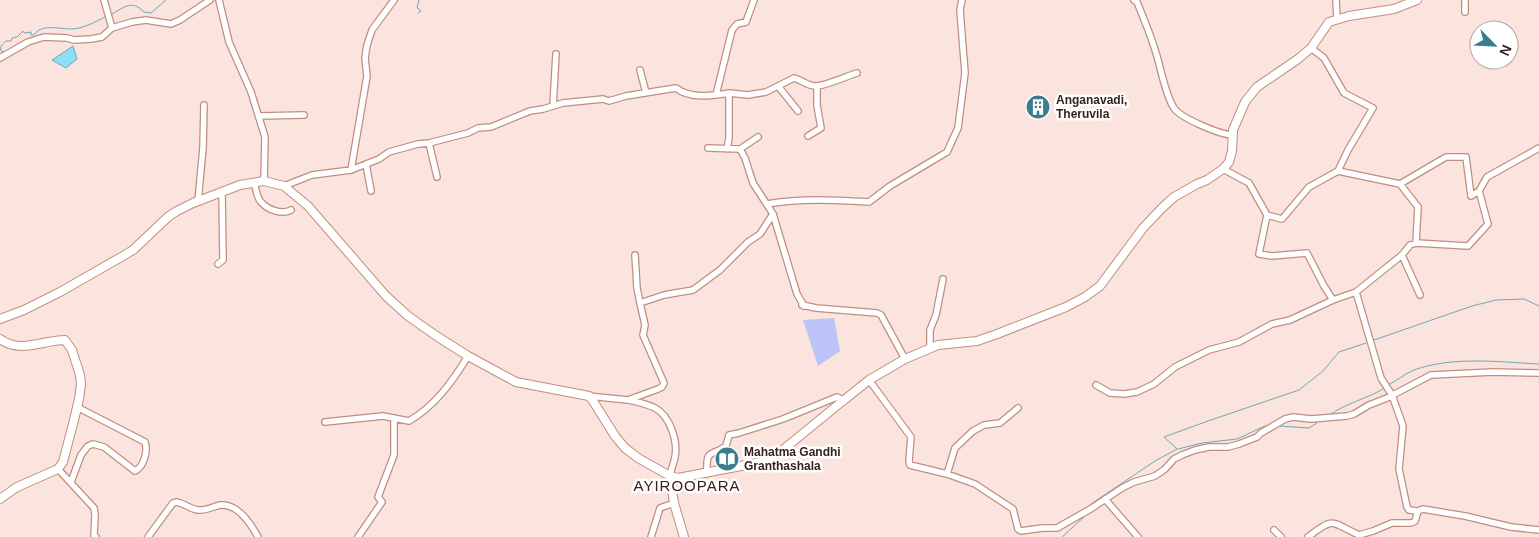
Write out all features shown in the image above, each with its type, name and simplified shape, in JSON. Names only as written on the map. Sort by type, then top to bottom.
[{"type":"main road","points":[[0,319],[24,310],[60,292],[133,250],[169,216],[198,201],[240,185],[264,181],[284,186],[308,206],[386,296],[408,316],[468,356],[516,382],[588,396],[594,401],[615,436],[625,448],[638,458],[670,476],[678,478],[762,462],[779,453],[870,380],[905,359],[938,345],[978,341],[1066,307],[1085,297],[1100,286],[1143,228],[1162,208],[1174,197],[1207,180],[1223,169],[1229,162],[1232,151],[1233,130],[1245,102],[1257,87],[1311,48],[1329,22],[1337,19],[1378,13],[1417,0]]},
{"type":"main road","points":[[0,339],[6,343],[23,346],[64,340],[72,350],[80,374],[81,384],[63,462],[58,469],[17,487],[0,498]]},
{"type":"main road","points":[[670,476],[674,503],[684,537]]},
{"type":"street","points":[[104,0],[112,28]]},
{"type":"street","points":[[0,58],[28,42],[44,37],[74,40],[91,39],[102,37],[112,28],[132,22],[146,20],[171,24],[210,0]]},
{"type":"street","points":[[219,0],[229,42],[251,92],[265,137],[264,181]]},
{"type":"street","points":[[351,170],[367,76],[365,58],[367,45],[372,30],[394,0]]},
{"type":"street","points":[[716,96],[732,30],[737,24],[746,22],[754,0]]},
{"type":"street","points":[[767,204],[825,199],[869,202],[890,186],[947,152],[958,128],[965,73],[960,10],[962,0]]},
{"type":"street","points":[[1134,0],[1137,2],[1156,52],[1174,109],[1198,124],[1227,135],[1233,135]]},
{"type":"street","points":[[1336,0],[1337,19]]},
{"type":"street","points":[[1465,0],[1465,12]]},
{"type":"street","points":[[1267,215],[1282,219],[1309,187],[1338,171],[1373,108],[1344,93],[1324,58],[1311,48]]},
{"type":"street","points":[[553,106],[556,54]]},
{"type":"street","points":[[640,70],[646,93]]},
{"type":"street","points":[[284,186],[312,175],[351,170],[379,159],[389,152],[468,133],[478,128],[491,127],[530,111],[563,102],[603,99],[609,101],[676,88],[682,93],[710,96],[729,93],[748,95],[766,92],[794,78],[808,85],[817,86],[857,72]]},
{"type":"street","points":[[778,86],[798,111]]},
{"type":"street","points":[[808,136],[822,128],[817,105],[817,86]]},
{"type":"street","points":[[727,149],[729,138],[729,93]]},
{"type":"street","points":[[198,201],[203,148],[204,105]]},
{"type":"street","points":[[259,116],[304,115]]},
{"type":"street","points":[[708,148],[740,149],[758,137]]},
{"type":"street","points":[[429,142],[437,177]]},
{"type":"street","points":[[1400,184],[1446,157],[1466,157],[1471,196],[1479,191],[1488,177],[1539,148]]},
{"type":"street","points":[[740,149],[753,183],[773,214],[802,305],[881,315],[905,359]]},
{"type":"street","points":[[366,164],[371,191]]},
{"type":"street","points":[[1223,169],[1249,183],[1267,215],[1259,254],[1272,256],[1307,253],[1333,300]]},
{"type":"street","points":[[1338,171],[1400,184],[1418,208],[1416,243]]},
{"type":"street","points":[[254,183],[261,203],[277,212],[285,213],[292,210]]},
{"type":"street","points":[[1096,384],[1110,393],[1124,394],[1137,392],[1154,384],[1175,367],[1209,350],[1239,342],[1272,324],[1290,320],[1333,300],[1356,292],[1402,255],[1410,245],[1416,243],[1468,246],[1488,224],[1479,191]]},
{"type":"street","points":[[218,264],[223,260],[222,192]]},
{"type":"street","points":[[640,303],[664,295],[693,290],[720,270],[748,242],[760,234],[773,214]]},
{"type":"street","points":[[628,400],[662,387],[664,382],[643,335],[645,325],[637,288],[635,255]]},
{"type":"street","points":[[1402,255],[1420,295]]},
{"type":"street","points":[[930,348],[930,330],[936,315],[943,279]]},
{"type":"street","points":[[1356,292],[1381,378],[1392,395],[1403,426],[1399,469],[1409,510],[1418,511],[1423,509],[1465,516],[1511,527],[1539,530]]},
{"type":"street","points":[[325,422],[383,416],[409,421],[439,397],[455,377],[468,356]]},
{"type":"street","points":[[870,380],[911,437],[910,465],[947,474],[976,484],[1013,508],[1018,529],[1022,534],[1042,528],[1057,528],[1128,485],[1155,476],[1165,469],[1174,458],[1195,450],[1239,444],[1257,437],[1292,417],[1310,419],[1347,416],[1431,376],[1493,372],[1539,373]]},
{"type":"street","points":[[588,396],[628,400],[656,409],[665,418],[672,430],[675,443],[675,458],[671,466],[670,476]]},
{"type":"street","points":[[707,472],[706,459],[710,454],[726,446],[729,435],[783,419],[837,397],[843,400]]},
{"type":"street","points":[[70,482],[81,455],[88,446],[93,444],[104,447],[135,472],[141,466],[146,447],[145,442],[77,408]]},
{"type":"street","points":[[947,474],[956,448],[972,430],[984,425],[1000,423],[1018,408]]},
{"type":"street","points":[[358,537],[382,502],[378,497],[394,455],[394,419]]},
{"type":"street","points":[[58,469],[94,508],[94,536],[96,537]]},
{"type":"street","points":[[1105,499],[1138,537]]},
{"type":"street","points":[[148,537],[173,503],[176,502],[201,511],[222,505],[231,506],[238,509],[258,537]]},
{"type":"street","points":[[651,537],[660,508],[674,503]]},
{"type":"street","points":[[1308,537],[1330,522],[1337,523],[1359,536],[1392,523],[1411,523],[1415,521],[1418,511]]},
{"type":"street","points":[[1274,530],[1281,537]]},
{"type":"shaded area","points":[[73,46],[77,59],[66,68],[52,60]]},
{"type":"shaded area","points":[[834,318],[840,351],[818,366],[803,320]]},
{"type":"waterway","points":[[112,14],[129,5],[151,13],[166,0]]},
{"type":"waterway","points":[[418,13],[421,11],[417,8],[419,0]]},
{"type":"waterway","points":[[4,52],[1,51],[2,44],[6,41],[11,41],[12,38],[17,37],[23,31],[24,33],[31,32],[31,35],[34,35],[38,31],[49,28],[79,28],[105,17]]},
{"type":"waterway","points":[[1374,340],[1472,306],[1496,300],[1524,299],[1539,306]]},
{"type":"waterway","points":[[1091,504],[1155,461],[1177,449],[1164,437],[1299,390],[1323,371],[1339,352],[1366,343]]},
{"type":"waterway","points":[[1390,384],[1414,370],[1444,363],[1492,361],[1539,364]]},
{"type":"waterway","points":[[1331,414],[1383,389]]},
{"type":"waterway","points":[[1279,426],[1309,428],[1317,423]]},
{"type":"waterway","points":[[1178,449],[1202,443],[1237,439],[1268,426]]},
{"type":"waterway","points":[[1062,537],[1084,517]]},
{"type":"place","name":"Anganavadi, Theruvila","points":[[1038,107]]},
{"type":"place","name":"Mahatma Gandhi Granthashala","points":[[727,459]]},
{"type":"district","name":"AYIROOPARA","points":[[687,486]]}]
